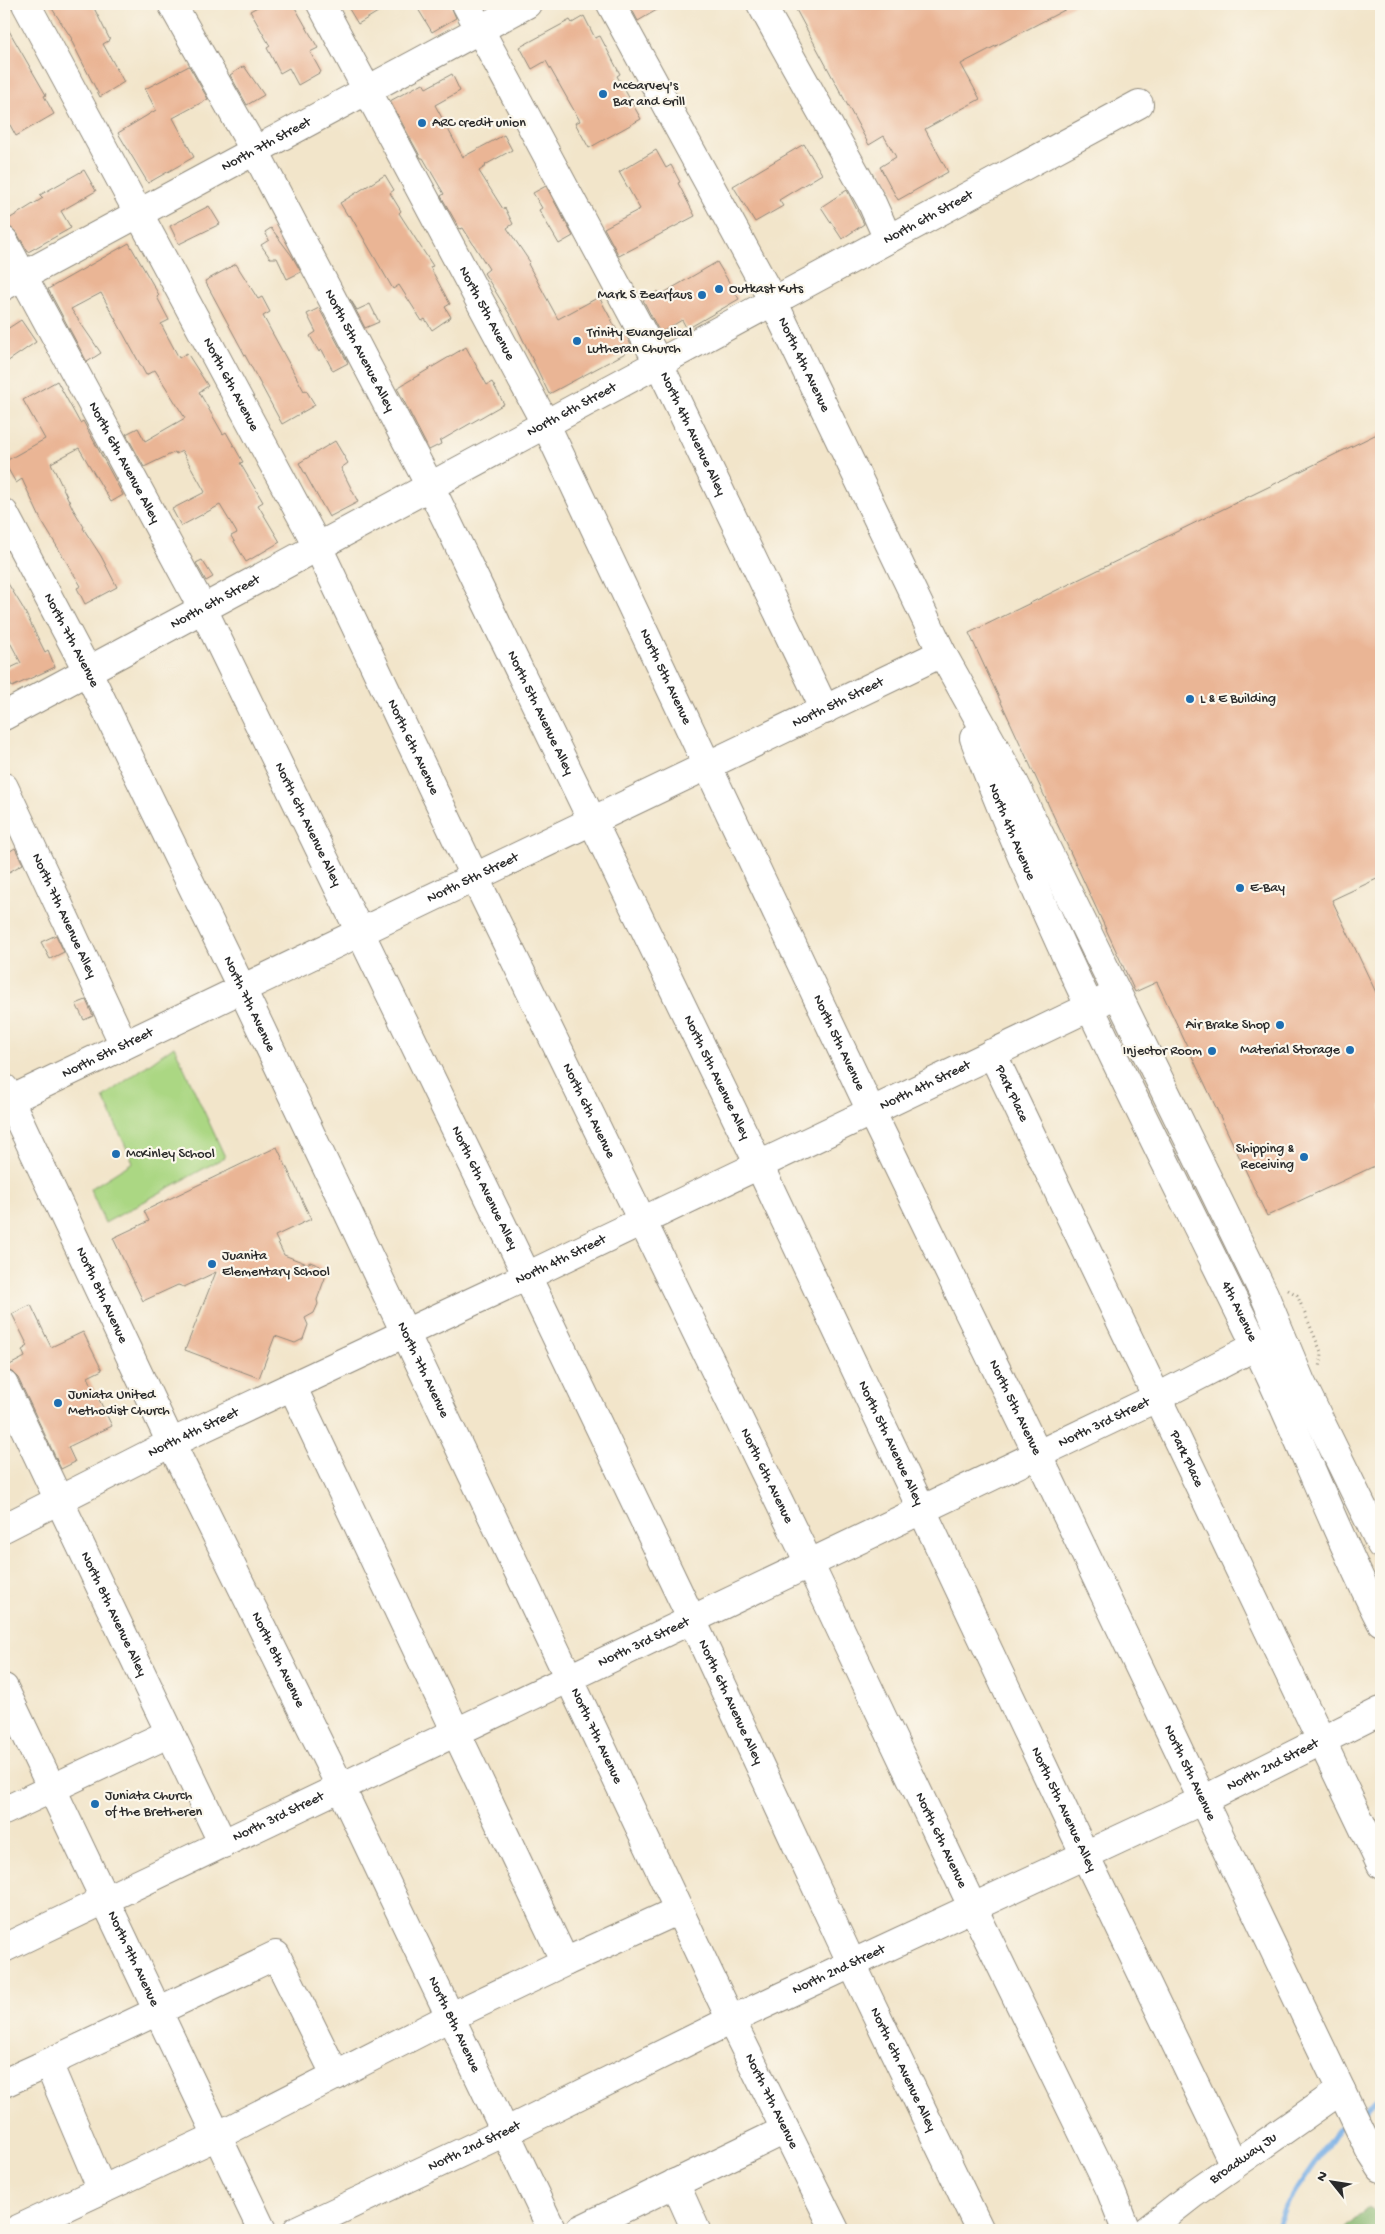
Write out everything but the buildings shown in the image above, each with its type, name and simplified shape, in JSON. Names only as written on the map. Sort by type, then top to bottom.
[{"type":"street","name":"North 6th Avenue","points":[[26,4],[318,547],[476,878],[809,1563],[972,1908],[1110,2189],[1126,2230]]},
{"type":"street","name":"North 5th Avenue Alley","points":[[172,4],[255,151],[430,486],[759,1165],[923,1508],[1085,1855],[1234,2165]]},
{"type":"street","name":"North 5th Avenue","points":[[321,4],[545,424],[871,1111],[1037,1453],[1370,2151],[1381,2168]]},
{"type":"street","name":"North 4th Avenue Alley","points":[[466,4],[658,362],[825,710]]},
{"type":"street","name":"North 7th Street","points":[[13,280],[527,4]]},
{"type":"street","name":"North 4th Avenue","points":[[611,4],[773,301],[942,652],[1014,782],[1117,994]]},
{"type":"street","points":[[761,4],[871,201],[888,239]]},
{"type":"street","name":"North 6th Street","points":[[4,716],[1140,104]]},
{"type":"street","name":"North 6th Avenue Alley","points":[[4,241],[13,280],[202,609],[527,1276],[692,1620],[852,1964],[980,2230]]},
{"type":"street","name":"North 7th Avenue","points":[[4,513],[87,670],[242,989],[731,2020],[834,2230]]},
{"type":"street","name":"North 4th Avenue","points":[[942,652],[994,791],[1032,882],[1089,1007]]},
{"type":"street","name":"North 5th Street","points":[[6,1097],[124,1046],[942,652]]},
{"type":"street","name":"North 7th Avenue Alley","points":[[4,787],[124,1046]]},
{"type":"street","name":"North 4th Street","points":[[4,1528],[171,1443],[643,1221],[1117,994]]},
{"type":"street","name":"4th Avenue","points":[[1117,994],[1264,1294],[1301,1382],[1381,1545]]},
{"type":"street","name":"4th Avenue","points":[[1089,1007],[1256,1346],[1356,1572],[1381,1622]]},
{"type":"street","name":"Park Place","points":[[992,1053],[1381,1865]]},
{"type":"street","name":"North 8th Avenue","points":[[6,1097],[171,1443],[341,1788],[552,2230]]},
{"type":"street","name":"North 3rd Street","points":[[4,1948],[569,1679],[1037,1453],[1158,1397],[1280,1333]]},
{"type":"street","name":"North 8th Avenue Alley","points":[[4,1385],[223,1844]]},
{"type":"street","points":[[292,1386],[565,1962]]},
{"type":"street","name":"North 9th Avenue","points":[[4,1688],[262,2230]]},
{"type":"street","name":"North 2nd Street","points":[[297,2230],[505,2132],[731,2020],[1203,1800],[1381,1711]]},
{"type":"street","points":[[4,1811],[51,1787],[170,1733]]},
{"type":"street","points":[[16,2230],[217,2136],[450,2017],[679,1910]]},
{"type":"street","points":[[4,2083],[276,1955],[336,2076]]},
{"type":"street","points":[[48,2063],[102,2190]]},
{"type":"street","name":"Broadway Ju","points":[[1146,2230],[1234,2165],[1345,2096]]},
{"type":"street","points":[[578,2230],[785,2130]]},
{"type":"street","points":[[675,2183],[696,2230]]},
{"type":"green space","points":[[174,1046],[225,1157],[105,1223],[90,1189],[133,1162],[103,1097]]},
{"type":"green space","points":[[1369,2207],[1381,2215],[1381,2230],[1343,2230]]},
{"type":"waterway","points":[[1361,2112],[1381,2096]]},
{"type":"waterway","points":[[1276,2230],[1285,2206],[1338,2129],[1347,2122]]},
{"type":"place","name":"McGarvey's Bar and Grill","points":[[603,94]]},
{"type":"place","name":"ARC credit union","points":[[422,123]]},
{"type":"place","name":"Outkast Kuts","points":[[719,289]]},
{"type":"place","name":"Mark S Zearfaus","points":[[702,295]]},
{"type":"place","name":"Trinity Evangelical Lutheran Church","points":[[577,341]]},
{"type":"place","name":"L & E Building","points":[[1190,699]]},
{"type":"place","name":"E-Bay","points":[[1240,888]]},
{"type":"place","name":"Air Brake Shop","points":[[1280,1025]]},
{"type":"place","name":"Material Storage","points":[[1350,1050]]},
{"type":"place","name":"Injector Room","points":[[1212,1051]]},
{"type":"place","name":"McKinley School","points":[[116,1154]]},
{"type":"place","name":"Shipping & Receiving","points":[[1304,1157]]},
{"type":"place","name":"Juanita Elementary School","points":[[212,1264]]},
{"type":"place","name":"Juniata United Methodist Church","points":[[58,1403]]},
{"type":"place","name":"Juniata Church of the Bretheren","points":[[95,1804]]}]
